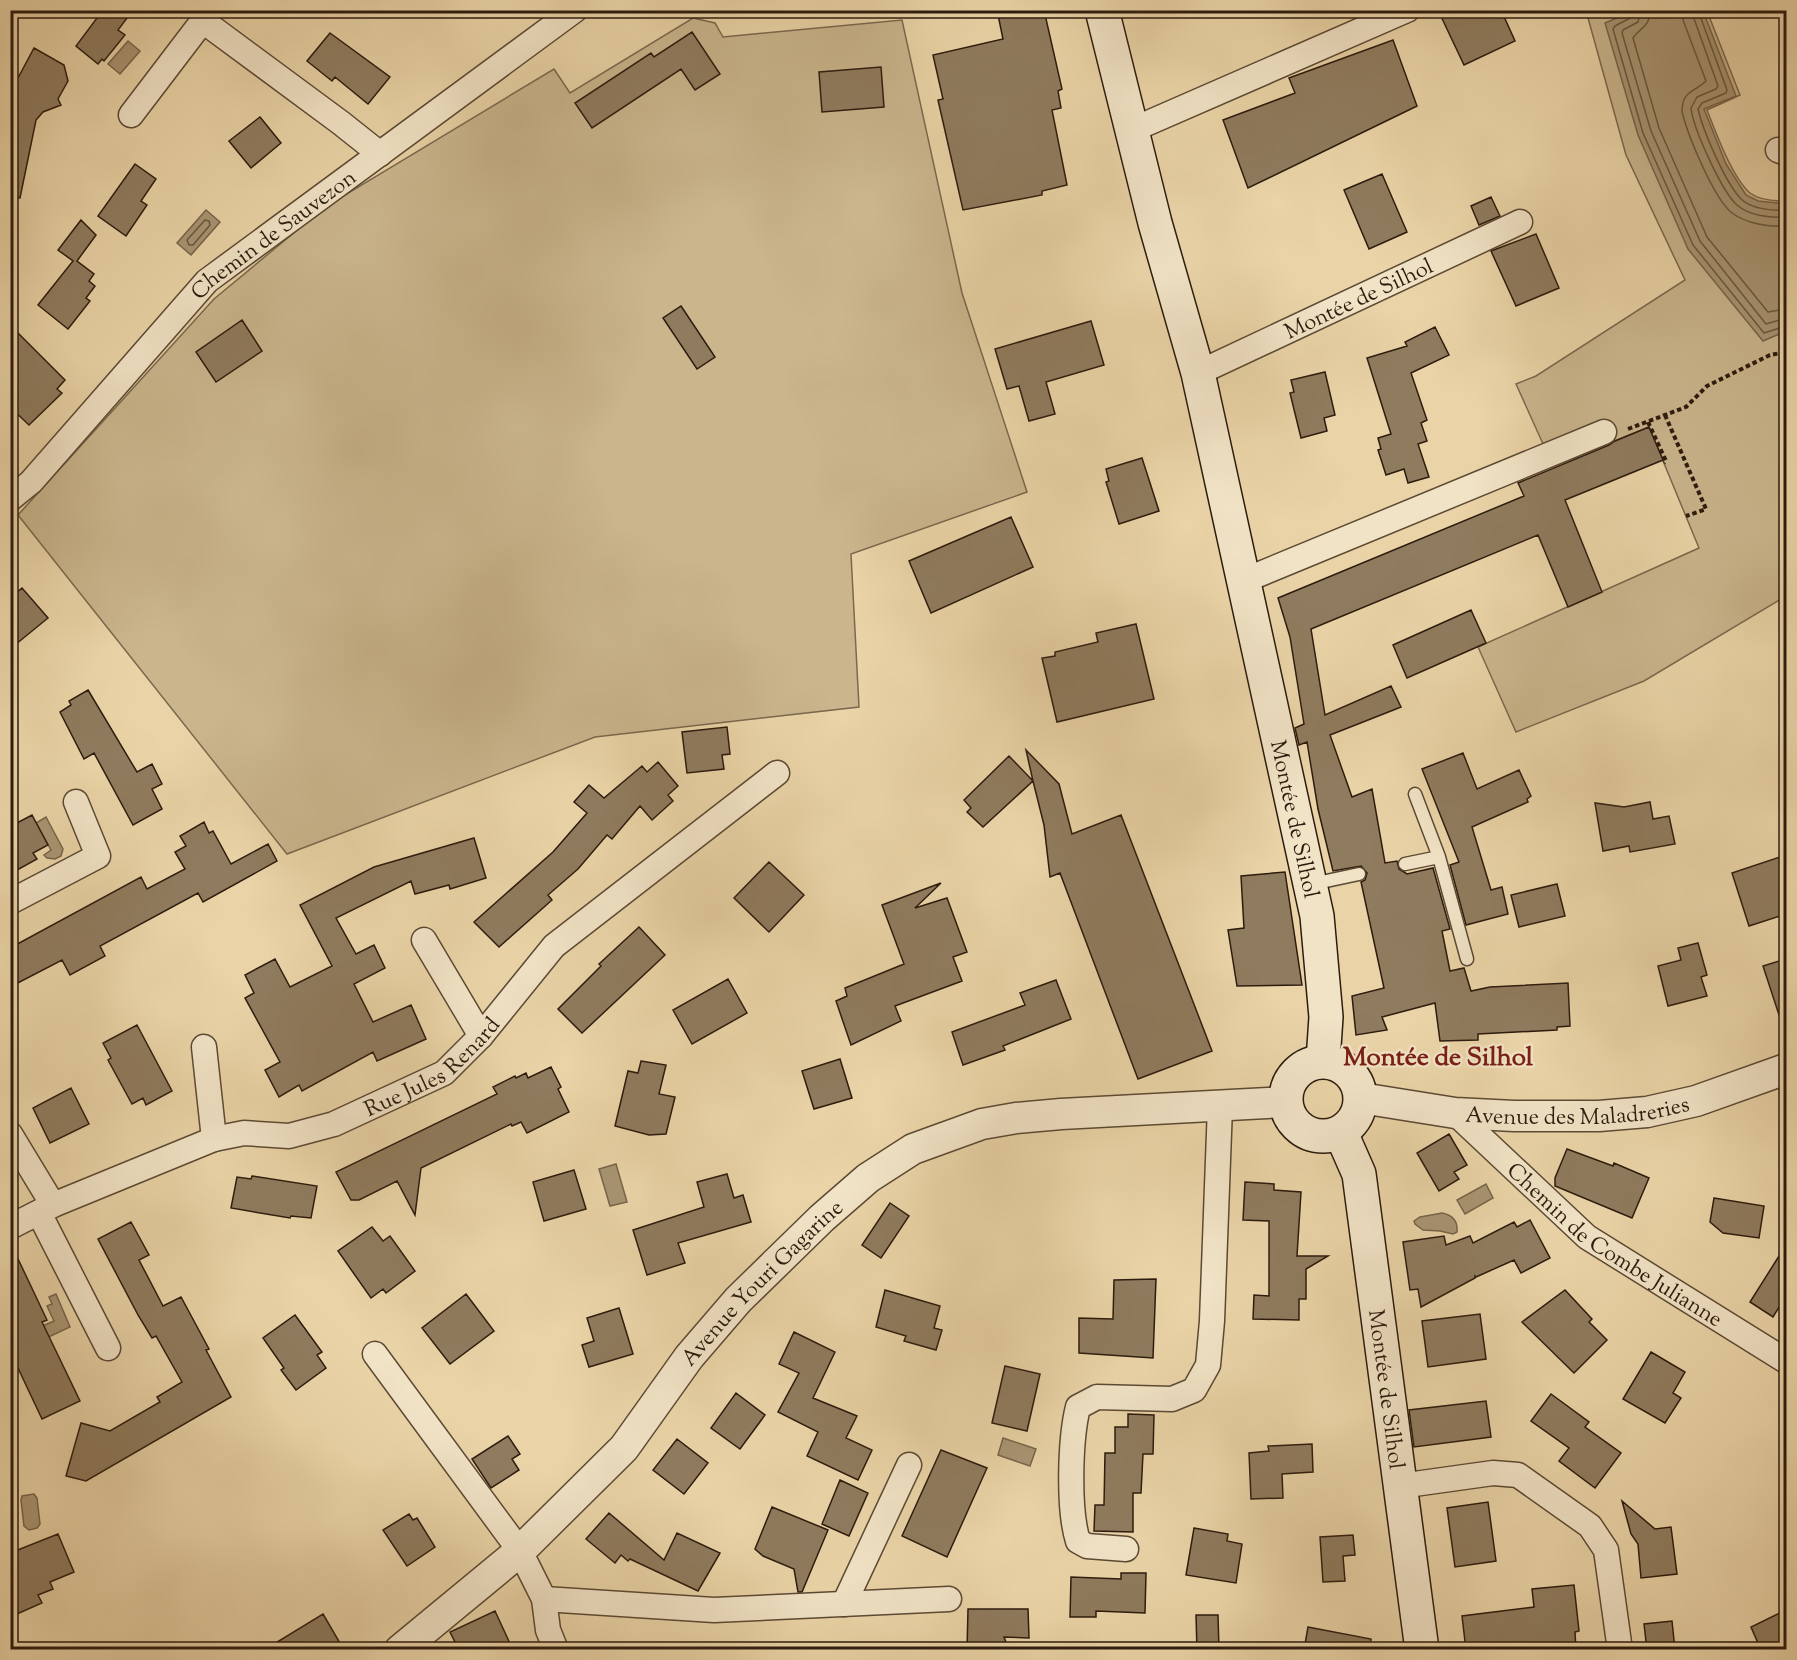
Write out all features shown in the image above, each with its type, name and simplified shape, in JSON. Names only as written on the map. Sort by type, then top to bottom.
[{"type":"main road","name":"Montée de Silhol","points":[[1102,10],[1155,223],[1198,374],[1317,915],[1326,1017],[1323,1060]]},
{"type":"main road","points":[[1323,1060],[1342,1065],[1356,1079],[1361,1098],[1359,1112],[1352,1124],[1341,1133],[1326,1137],[1312,1135],[1299,1128],[1290,1116],[1285,1102],[1287,1086],[1296,1073],[1308,1064],[1323,1060]]},
{"type":"main road","name":"Montée de Silhol","points":[[1341,1133],[1359,1174],[1422,1650]]},
{"type":"street","name":"Chemin de Sauvezon","points":[[10,499],[31,482],[207,281],[575,10]]},
{"type":"street","points":[[1132,130],[1407,10]]},
{"type":"street","points":[[131,115],[207,16],[380,154]]},
{"type":"street","name":"Montée de Silhol","points":[[1198,374],[1520,222]]},
{"type":"street","points":[[1244,581],[1604,432]]},
{"type":"street","name":"Rue Jules Renard","points":[[10,1227],[46,1209],[214,1139],[244,1133],[289,1136],[334,1124],[444,1073],[481,1036],[554,945],[777,773]]},
{"type":"street","points":[[10,902],[98,856],[76,802]]},
{"type":"street","points":[[424,940],[481,1036]]},
{"type":"street","points":[[204,1047],[214,1139]]},
{"type":"street","name":"Avenue des Maladreries","points":[[1361,1098],[1455,1113],[1599,1116],[1647,1112],[1696,1101],[1786,1069]]},
{"type":"street","name":"Avenue Youri Gagarine","points":[[400,1650],[520,1551],[624,1448],[689,1357],[738,1300],[822,1218],[867,1178],[913,1149],[982,1124],[1016,1118],[1285,1102]]},
{"type":"street","points":[[1125,1550],[1087,1546],[1077,1541],[1072,1525],[1073,1428],[1078,1407],[1097,1397],[1172,1399],[1194,1390],[1208,1365],[1212,1321],[1220,1106]]},
{"type":"street","name":"Chemin de Combe Julianne","points":[[1455,1113],[1587,1238],[1786,1361]]},
{"type":"street","points":[[10,1134],[108,1348]]},
{"type":"street","points":[[375,1354],[520,1551],[543,1599],[548,1630],[556,1650]]},
{"type":"street","points":[[844,1604],[909,1465]]},
{"type":"street","points":[[1400,1486],[1492,1473],[1518,1475],[1590,1526],[1606,1551],[1620,1650]]},
{"type":"street","points":[[543,1599],[714,1610],[949,1599]]},
{"type":"lane","points":[[1415,794],[1439,857],[1467,959]]},
{"type":"lane","points":[[1405,864],[1439,857]]},
{"type":"lane","points":[[1310,884],[1359,874]]},
{"type":"path","points":[[1604,432],[1628,429],[1686,407],[1707,386],[1770,355],[1786,352]]},
{"type":"path","points":[[1665,415],[1706,509],[1686,516]]},
{"type":"path","points":[[1648,422],[1666,461],[1664,463]]},
{"type":"shaded area","points":[[1602,11],[1707,11],[1740,95],[1707,110],[1720,142],[1737,177],[1750,193],[1763,199],[1786,201],[1786,596],[1644,681],[1516,732],[1478,647],[1699,548],[1649,427],[1553,466],[1516,384],[1536,376],[1685,280],[1626,155],[1588,18]]},
{"type":"shaded area","points":[[693,18],[715,23],[723,37],[902,20],[962,293],[1027,492],[851,554],[859,707],[595,737],[287,854],[18,515],[214,299],[325,207],[554,69],[570,93]]},
{"type":"water","points":[[1633,11],[1703,11],[1736,96],[1704,109],[1726,164],[1746,195],[1758,201],[1786,204],[1786,331],[1763,341],[1688,249],[1638,135],[1605,23]]},
{"type":"water","points":[[128,41],[140,51],[120,74],[108,64]]},
{"type":"water","points":[[206,210],[220,222],[191,255],[177,243]]},
{"type":"water","points":[[46,817],[63,849],[61,856],[55,859],[44,855],[51,850],[36,823]]},
{"type":"water","points":[[616,1164],[627,1202],[610,1206],[599,1169]]},
{"type":"water","points":[[1486,1184],[1493,1198],[1465,1214],[1457,1200]]},
{"type":"water","points":[[1442,1213],[1454,1219],[1457,1232],[1453,1234],[1423,1230],[1415,1224],[1414,1221],[1420,1217]]},
{"type":"water","points":[[56,1294],[70,1327],[36,1343],[31,1331],[54,1321],[47,1306],[52,1304],[49,1297]]},
{"type":"water","points":[[1003,1438],[1036,1449],[1030,1466],[998,1455]]},
{"type":"water","points":[[34,1494],[37,1498],[40,1524],[37,1528],[29,1530],[24,1526],[21,1500],[22,1496]]},
{"type":"building","points":[[103,10],[133,10],[118,30],[125,35],[104,61],[102,59],[98,64],[76,46]]},
{"type":"building","points":[[997,10],[1044,10],[1062,89],[1058,91],[1061,108],[1052,110],[1067,185],[1042,191],[1042,195],[963,210],[938,100],[943,99],[933,55],[1003,39]]},
{"type":"building","points":[[1438,10],[1501,10],[1515,41],[1464,65]]},
{"type":"building","points":[[692,32],[720,74],[695,90],[681,69],[592,128],[575,103],[651,53],[654,57]]},
{"type":"building","points":[[330,33],[390,77],[368,104],[335,77],[332,81],[307,61]]},
{"type":"building","points":[[1393,40],[1417,106],[1248,188],[1223,120],[1295,93],[1289,78]]},
{"type":"building","points":[[34,48],[64,65],[68,81],[58,99],[61,105],[43,112],[36,120],[20,198],[10,197],[10,93]]},
{"type":"building","points":[[881,67],[884,107],[822,112],[819,72]]},
{"type":"building","points":[[260,117],[281,143],[251,168],[229,141]]},
{"type":"building","points":[[135,164],[156,179],[141,201],[147,205],[126,236],[98,216]]},
{"type":"building","points":[[1382,174],[1407,232],[1369,249],[1344,190]]},
{"type":"building","points":[[1491,197],[1500,216],[1479,225],[1471,206]]},
{"type":"building","points":[[81,220],[96,235],[77,261],[94,274],[89,281],[95,286],[86,298],[90,301],[68,329],[38,305],[73,261],[58,250]]},
{"type":"building","points":[[1536,234],[1559,288],[1516,306],[1491,251]]},
{"type":"building","points":[[681,306],[715,357],[697,369],[663,318]]},
{"type":"building","points":[[242,320],[262,351],[216,382],[196,352]]},
{"type":"building","points":[[1091,321],[1104,365],[1046,382],[1055,414],[1029,421],[1019,386],[1007,389],[995,349]]},
{"type":"building","points":[[10,325],[65,380],[57,389],[62,393],[29,425],[10,407]]},
{"type":"building","points":[[1435,327],[1449,355],[1411,373],[1427,420],[1421,423],[1427,441],[1418,444],[1429,477],[1408,483],[1404,469],[1386,475],[1378,450],[1381,449],[1378,438],[1391,434],[1367,358],[1407,346],[1405,342]]},
{"type":"building","points":[[1325,372],[1335,415],[1324,418],[1327,431],[1301,438],[1290,393],[1294,392],[1291,380]]},
{"type":"building","points":[[1649,427],[1663,460],[1565,500],[1602,592],[1568,607],[1538,535],[1311,629],[1325,715],[1391,686],[1401,707],[1330,735],[1352,797],[1372,789],[1385,863],[1397,861],[1399,869],[1407,874],[1433,868],[1450,929],[1442,931],[1450,971],[1464,968],[1471,991],[1490,987],[1568,983],[1570,1026],[1557,1027],[1557,1030],[1478,1034],[1478,1040],[1440,1041],[1435,1003],[1382,1017],[1387,1030],[1356,1035],[1352,996],[1384,988],[1361,882],[1365,880],[1367,873],[1361,866],[1333,871],[1318,809],[1307,742],[1299,745],[1295,728],[1304,724],[1290,637],[1278,598],[1524,496],[1518,483]]},
{"type":"building","points":[[1142,458],[1159,511],[1119,524],[1106,482],[1109,481],[1106,469]]},
{"type":"building","points":[[1011,517],[1033,567],[931,613],[909,561]]},
{"type":"building","points":[[22,588],[48,618],[10,649],[10,598]]},
{"type":"building","points":[[1471,610],[1486,643],[1407,678],[1393,645]]},
{"type":"building","points":[[1136,624],[1154,699],[1057,722],[1042,658],[1055,656],[1055,652],[1098,642],[1096,633]]},
{"type":"building","points":[[88,690],[137,772],[152,764],[162,784],[152,789],[162,809],[133,825],[94,753],[84,759],[60,712],[71,705],[69,701]]},
{"type":"building","points":[[727,727],[730,754],[722,755],[724,769],[687,773],[682,732]]},
{"type":"building","points":[[1026,750],[1059,784],[1072,834],[1121,815],[1212,1051],[1138,1079],[1060,873],[1050,877],[1044,825]]},
{"type":"building","points":[[1463,753],[1477,789],[1519,770],[1531,796],[1527,799],[1528,802],[1472,827],[1491,890],[1502,887],[1508,914],[1466,925],[1450,865],[1459,862],[1422,769]]},
{"type":"building","points":[[1009,756],[1033,781],[983,827],[967,812],[971,808],[964,800]]},
{"type":"building","points":[[658,762],[678,786],[668,795],[673,801],[652,820],[640,806],[612,839],[607,835],[578,869],[548,895],[552,900],[499,947],[474,922],[553,852],[587,813],[574,802],[589,785],[604,798],[642,766],[647,772]]},
{"type":"building","points":[[1650,802],[1653,819],[1669,816],[1675,844],[1630,852],[1629,846],[1603,851],[1595,803],[1624,807]]},
{"type":"building","points":[[10,811],[17,823],[32,815],[48,845],[33,853],[37,859],[10,874]]},
{"type":"building","points":[[204,822],[209,833],[213,831],[231,864],[268,844],[277,861],[203,902],[198,893],[100,946],[105,956],[70,975],[62,960],[10,987],[10,948],[141,877],[147,889],[185,869],[175,852],[186,846],[180,836]]},
{"type":"building","points":[[474,838],[486,878],[450,889],[449,885],[415,894],[411,881],[336,918],[356,954],[374,945],[385,968],[354,984],[373,1022],[411,1005],[426,1039],[377,1061],[373,1052],[302,1091],[299,1085],[279,1097],[265,1070],[280,1062],[245,998],[254,993],[245,975],[275,959],[290,987],[332,966],[300,905],[374,867]]},
{"type":"building","points":[[1786,855],[1786,914],[1749,926],[1732,873]]},
{"type":"building","points":[[769,862],[804,895],[769,932],[734,898]]},
{"type":"building","points":[[1285,872],[1302,985],[1237,986],[1228,930],[1244,928],[1241,876]]},
{"type":"building","points":[[941,883],[915,908],[947,898],[967,952],[953,957],[962,981],[895,1006],[901,1021],[851,1045],[836,1001],[847,996],[845,988],[904,964],[882,905]]},
{"type":"building","points":[[1557,884],[1565,916],[1519,927],[1511,895]]},
{"type":"building","points":[[639,927],[665,955],[582,1033],[558,1009],[601,966],[599,964]]},
{"type":"building","points":[[1698,943],[1707,975],[1701,977],[1707,996],[1668,1006],[1658,966],[1681,960],[1678,948]]},
{"type":"building","points":[[1786,959],[1786,1023],[1782,1024],[1763,966]]},
{"type":"building","points":[[728,979],[747,1013],[692,1044],[673,1010]]},
{"type":"building","points":[[1056,980],[1071,1019],[1003,1046],[1005,1050],[963,1065],[952,1032],[1025,1005],[1020,993]]},
{"type":"building","points":[[137,1025],[172,1091],[146,1105],[143,1098],[132,1104],[108,1060],[111,1058],[103,1043]]},
{"type":"building","points":[[840,1059],[852,1098],[814,1109],[802,1071]]},
{"type":"building","points":[[641,1061],[666,1065],[659,1094],[675,1097],[666,1134],[649,1135],[615,1126],[628,1071],[638,1073]]},
{"type":"building","points":[[551,1067],[561,1087],[558,1089],[569,1112],[527,1133],[521,1122],[512,1126],[511,1124],[421,1168],[415,1215],[397,1181],[359,1200],[351,1200],[336,1172],[497,1094],[493,1087],[515,1076],[516,1078],[526,1073],[528,1078]]},
{"type":"building","points":[[71,1088],[89,1124],[50,1143],[33,1108]]},
{"type":"building","points":[[1449,1134],[1467,1165],[1454,1172],[1459,1179],[1439,1191],[1417,1153]]},
{"type":"building","points":[[1567,1149],[1613,1166],[1614,1163],[1649,1178],[1632,1218],[1555,1186],[1555,1178]]},
{"type":"building","points":[[574,1170],[586,1209],[544,1221],[533,1182]]},
{"type":"building","points":[[727,1174],[734,1198],[743,1195],[751,1222],[678,1243],[685,1263],[647,1275],[633,1230],[704,1207],[697,1182]]},
{"type":"building","points":[[252,1176],[317,1186],[311,1218],[291,1216],[290,1218],[231,1208],[237,1177],[251,1179]]},
{"type":"building","points":[[1245,1182],[1274,1184],[1274,1190],[1301,1192],[1297,1256],[1328,1256],[1306,1269],[1306,1299],[1299,1299],[1299,1320],[1253,1319],[1254,1295],[1269,1296],[1269,1221],[1243,1220]]},
{"type":"building","points":[[1714,1198],[1764,1206],[1759,1238],[1723,1233],[1710,1222]]},
{"type":"building","points":[[890,1203],[909,1216],[881,1258],[862,1245]]},
{"type":"building","points":[[1530,1220],[1550,1258],[1521,1273],[1514,1260],[1475,1276],[1421,1307],[1418,1289],[1410,1290],[1403,1242],[1444,1236],[1446,1245],[1470,1236],[1473,1243],[1514,1222],[1517,1227]]},
{"type":"building","points":[[131,1222],[149,1255],[139,1260],[163,1306],[181,1297],[231,1397],[86,1481],[66,1476],[81,1423],[110,1431],[160,1402],[157,1397],[182,1382],[156,1336],[152,1338],[138,1315],[98,1239]]},
{"type":"building","points":[[372,1227],[383,1241],[390,1236],[415,1271],[386,1293],[383,1289],[371,1298],[338,1251]]},
{"type":"building","points":[[10,1242],[47,1320],[42,1322],[80,1401],[42,1419],[10,1351]]},
{"type":"building","points":[[1786,1245],[1786,1296],[1773,1317],[1750,1302]]},
{"type":"building","points":[[1156,1279],[1153,1358],[1079,1353],[1079,1318],[1113,1319],[1114,1280]]},
{"type":"building","points":[[885,1290],[940,1306],[934,1328],[942,1330],[936,1350],[904,1341],[906,1336],[876,1327]]},
{"type":"building","points":[[1565,1290],[1592,1319],[1589,1322],[1607,1340],[1574,1373],[1522,1322]]},
{"type":"building","points":[[466,1294],[494,1331],[450,1364],[422,1328]]},
{"type":"building","points":[[619,1308],[633,1354],[589,1367],[582,1345],[594,1341],[587,1318]]},
{"type":"building","points":[[1480,1314],[1486,1359],[1428,1367],[1422,1321]]},
{"type":"building","points":[[295,1315],[322,1352],[317,1355],[326,1368],[296,1390],[281,1370],[284,1368],[263,1338]]},
{"type":"building","points":[[794,1332],[835,1352],[813,1398],[857,1416],[846,1438],[872,1450],[858,1480],[807,1456],[818,1432],[778,1412],[799,1373],[779,1364]]},
{"type":"building","points":[[1651,1352],[1685,1372],[1673,1393],[1681,1398],[1665,1423],[1623,1399]]},
{"type":"building","points":[[1005,1366],[1040,1374],[1027,1431],[992,1423]]},
{"type":"building","points":[[736,1393],[765,1415],[740,1449],[711,1428]]},
{"type":"building","points":[[1551,1394],[1589,1422],[1585,1427],[1621,1453],[1595,1488],[1559,1461],[1569,1448],[1531,1421]]},
{"type":"building","points":[[1486,1401],[1491,1437],[1414,1447],[1409,1410]]},
{"type":"building","points":[[1128,1414],[1154,1415],[1153,1454],[1143,1454],[1141,1493],[1133,1493],[1133,1532],[1094,1531],[1095,1505],[1104,1505],[1105,1453],[1115,1453],[1115,1427],[1128,1427]]},
{"type":"building","points":[[508,1436],[520,1454],[512,1459],[519,1470],[491,1488],[472,1459]]},
{"type":"building","points":[[677,1439],[708,1463],[684,1494],[653,1470]]},
{"type":"building","points":[[1312,1444],[1313,1472],[1282,1474],[1283,1498],[1251,1499],[1249,1453],[1269,1451],[1268,1446]]},
{"type":"building","points":[[941,1450],[987,1468],[947,1557],[902,1536]]},
{"type":"building","points":[[840,1480],[868,1493],[849,1536],[822,1524]]},
{"type":"building","points":[[1622,1501],[1655,1529],[1671,1527],[1677,1574],[1641,1578],[1638,1544],[1631,1534]]},
{"type":"building","points":[[1488,1502],[1496,1561],[1455,1567],[1447,1508]]},
{"type":"building","points":[[772,1507],[828,1530],[802,1592],[798,1592],[794,1569],[763,1556],[755,1549]]},
{"type":"building","points":[[609,1513],[664,1560],[677,1533],[720,1553],[698,1591],[630,1559],[628,1561],[621,1555],[615,1563],[586,1539]]},
{"type":"building","points":[[409,1514],[413,1520],[417,1518],[435,1547],[407,1566],[383,1530]]},
{"type":"building","points":[[1194,1528],[1228,1534],[1227,1541],[1242,1544],[1236,1583],[1186,1575]]},
{"type":"building","points":[[58,1534],[74,1572],[50,1582],[53,1589],[38,1595],[42,1603],[10,1617],[10,1553]]},
{"type":"building","points":[[1353,1535],[1355,1555],[1343,1556],[1345,1581],[1323,1582],[1320,1537]]},
{"type":"building","points":[[1121,1573],[1146,1573],[1145,1613],[1096,1611],[1096,1617],[1070,1617],[1071,1577],[1121,1579]]},
{"type":"building","points":[[1574,1585],[1579,1631],[1575,1632],[1576,1650],[1466,1650],[1462,1616],[1534,1607],[1532,1589]]},
{"type":"building","points":[[968,1609],[1028,1609],[1029,1638],[1004,1637],[1009,1650],[967,1650]]},
{"type":"building","points":[[1786,1610],[1786,1650],[1761,1650],[1751,1627]]},
{"type":"building","points":[[495,1611],[513,1650],[459,1650],[450,1632]]},
{"type":"building","points":[[323,1614],[344,1650],[264,1650]]},
{"type":"building","points":[[1196,1615],[1218,1615],[1219,1650],[1197,1650]]},
{"type":"building","points":[[1672,1621],[1675,1650],[1647,1650],[1644,1624]]},
{"type":"building","points":[[1308,1627],[1371,1639],[1370,1650],[1304,1650]]},
{"type":"district","name":"Montée de Silhol","points":[[1438,1056]]}]
